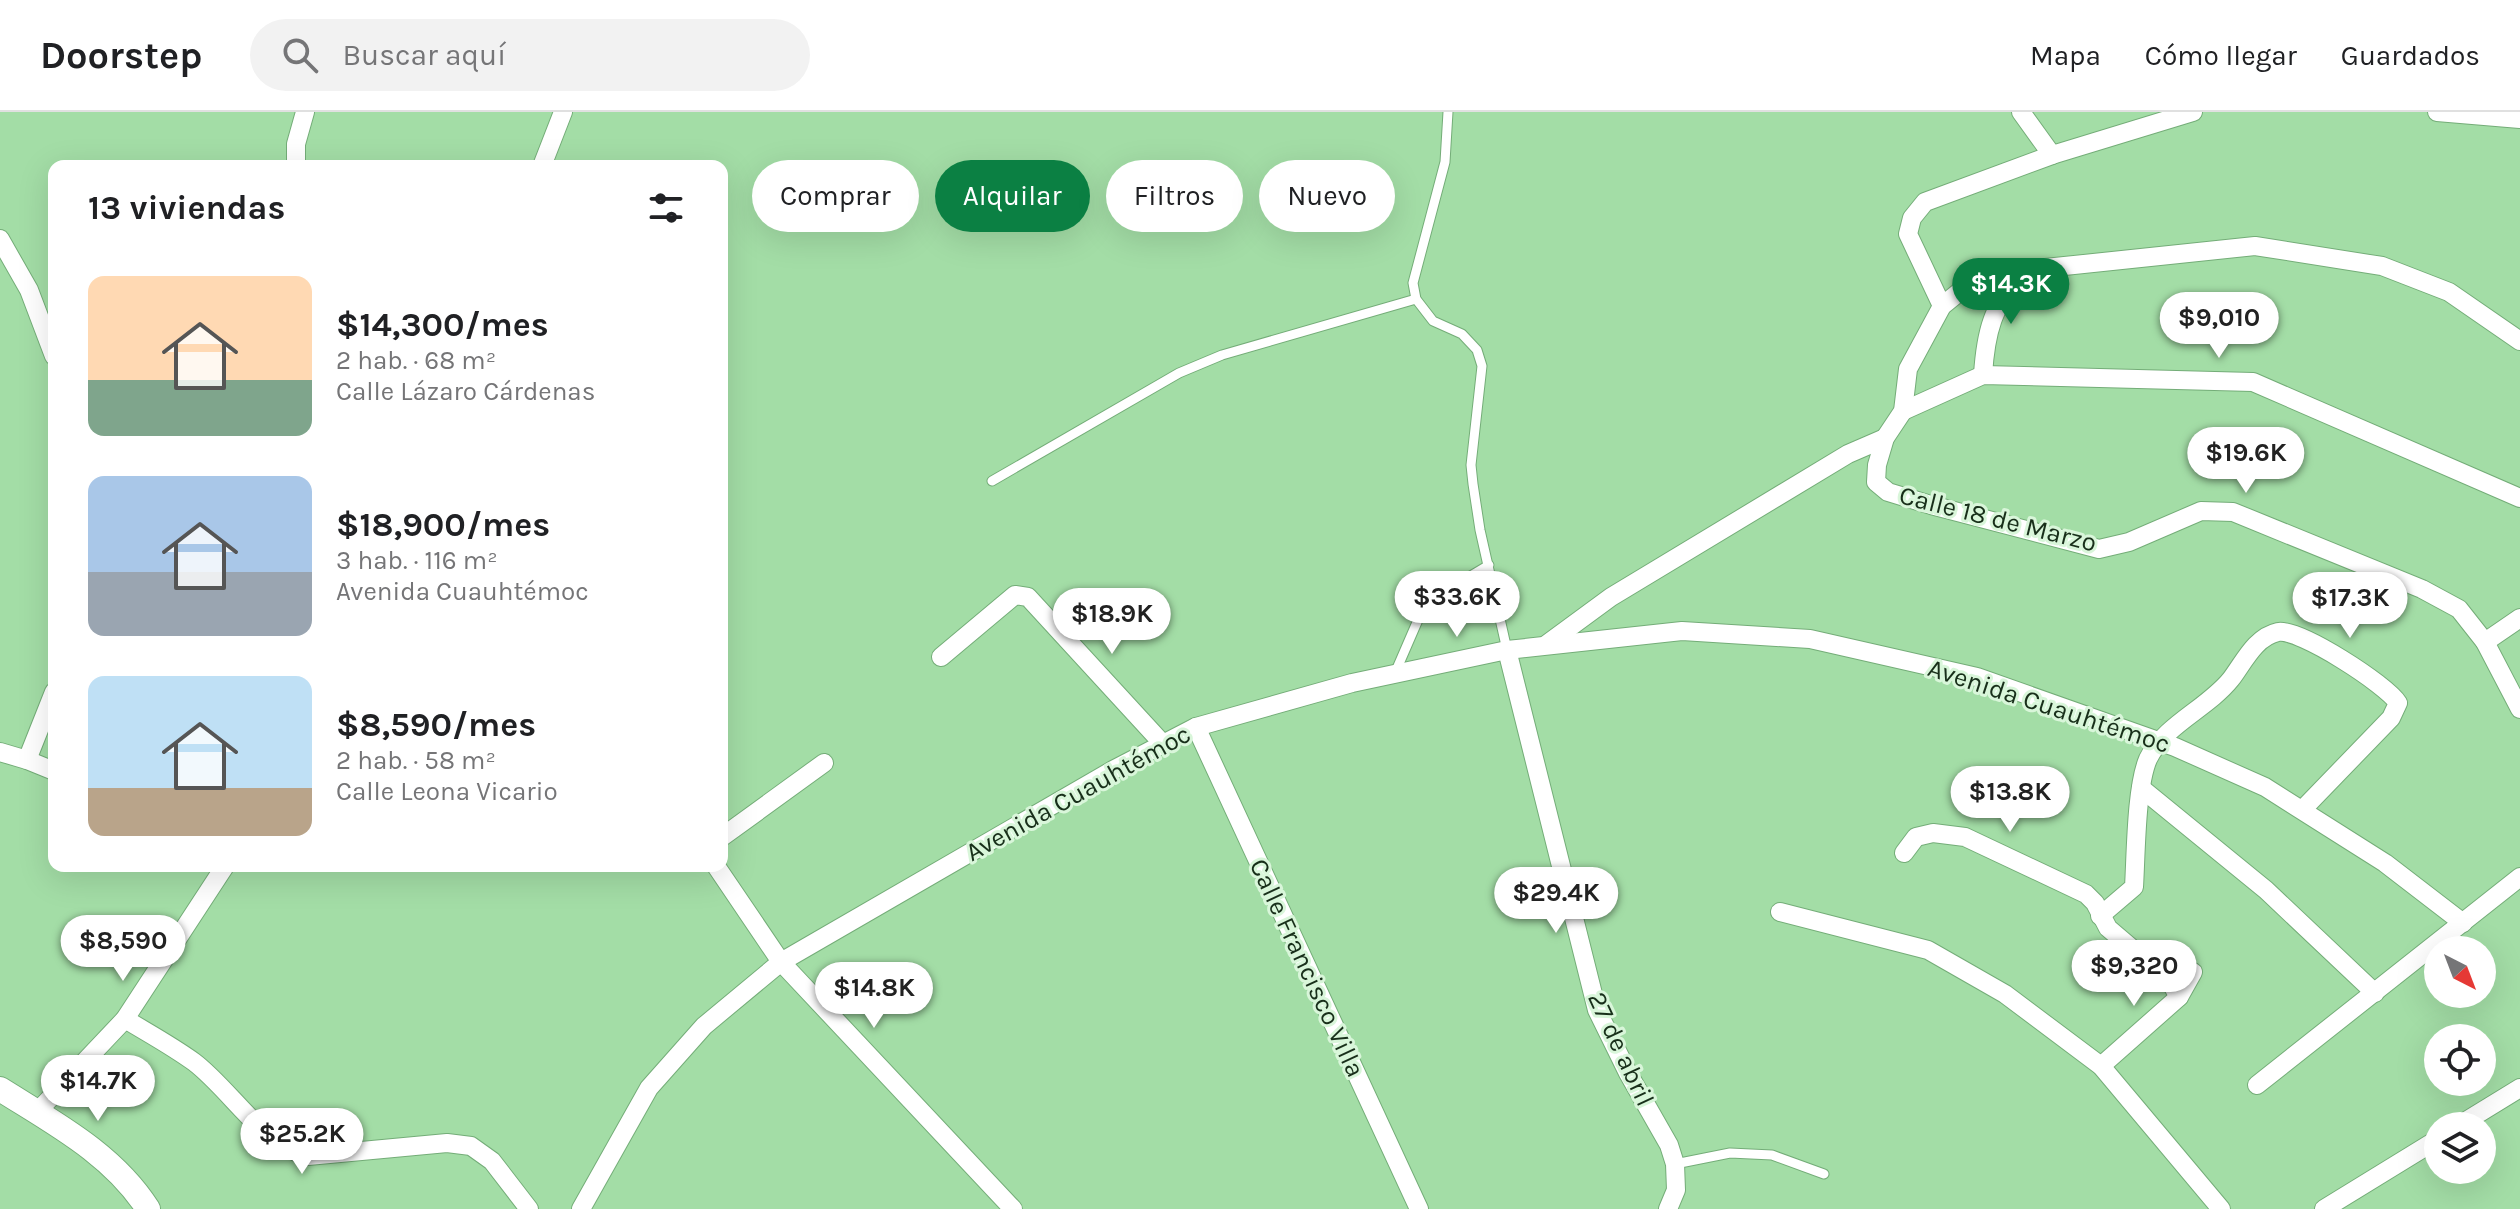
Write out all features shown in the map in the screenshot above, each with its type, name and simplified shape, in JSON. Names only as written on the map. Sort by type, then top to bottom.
[{"type":"street","points":[[296,160],[296,144],[305,112]]},
{"type":"street","points":[[544,160],[563,112]]},
{"type":"street","points":[[2021,112],[2052,155]]},
{"type":"street","points":[[1942,306],[1908,234],[1912,218],[1925,202],[2052,155],[2193,112]]},
{"type":"street","points":[[2437,112],[2520,119]]},
{"type":"street","points":[[0,239],[29,290],[48,340]]},
{"type":"street","points":[[1545,645],[1611,597],[1848,454],[1885,438],[1903,411],[1908,369],[1942,306],[1974,280],[2017,271],[2255,246],[2382,266],[2449,292],[2520,341]]},
{"type":"street","points":[[1983,375],[1985,341],[1993,313],[2017,271]]},
{"type":"street","points":[[1903,411],[1983,375],[2253,382],[2520,498]]},
{"type":"street","name":"Calle 18 de Marzo","points":[[1885,438],[1877,465],[1876,482],[1888,492],[1916,501],[2099,549],[2129,542],[2201,511],[2233,512],[2422,589],[2459,609],[2485,642],[2520,709]]},
{"type":"street","points":[[941,657],[1015,595],[1028,597],[1163,744]]},
{"type":"street","points":[[2485,642],[2520,618]]},
{"type":"street","name":"Avenida Cuauhtémoc","points":[[581,1209],[649,1088],[704,1026],[781,962],[1113,770],[1196,727],[1352,683],[1507,650],[1682,631],[1810,639],[1977,677],[2222,766],[2303,809],[2385,863],[2463,923]]},
{"type":"street","points":[[2100,916],[2134,887],[2141,788],[2147,761],[2158,741],[2229,682],[2254,647],[2279,632],[2302,637],[2371,678],[2393,695],[2398,703],[2391,718],[2303,809]]},
{"type":"street","name":"27 de abril","points":[[1507,650],[1597,1010],[1669,1145],[1675,1164]]},
{"type":"street","points":[[27,760],[48,707]]},
{"type":"street","name":"Calle Francisco Villa","points":[[1196,727],[1419,1209]]},
{"type":"street","points":[[0,752],[48,769]]},
{"type":"street","points":[[728,833],[824,763]]},
{"type":"street","points":[[2141,788],[2266,890],[2375,993]]},
{"type":"street","points":[[1904,853],[1916,837],[1933,833],[1965,837],[2086,894],[2095,903],[2108,928],[2169,980],[2179,997]]},
{"type":"street","points":[[37,1112],[125,1019],[221,872]]},
{"type":"street","points":[[720,872],[781,962],[1013,1209]]},
{"type":"street","points":[[2257,1085],[2520,877]]},
{"type":"street","points":[[1780,912],[1928,950],[2005,994],[2101,1066],[2221,1209]]},
{"type":"street","points":[[2101,1066],[2179,997],[2193,972]]},
{"type":"street","points":[[125,1019],[193,1062],[276,1141],[292,1152],[308,1156],[447,1143],[471,1146],[492,1161],[529,1209]]},
{"type":"street","points":[[2481,1112],[2520,1088]]},
{"type":"street","points":[[0,1089],[91,1147],[115,1168],[139,1205]]},
{"type":"street","points":[[2324,1209],[2424,1148]]},
{"type":"street","points":[[1668,1209],[1676,1190],[1675,1164]]},
{"type":"lane","points":[[1448,112],[1445,162],[1413,283],[1416,299],[1433,321],[1462,334],[1477,350],[1482,366],[1471,465],[1480,530],[1507,650]]},
{"type":"lane","points":[[992,481],[1179,373],[1222,355],[1416,299]]},
{"type":"lane","points":[[1395,674],[1421,613],[1447,590],[1489,565]]},
{"type":"lane","points":[[1675,1164],[1730,1153],[1772,1155],[1824,1174]]}]
